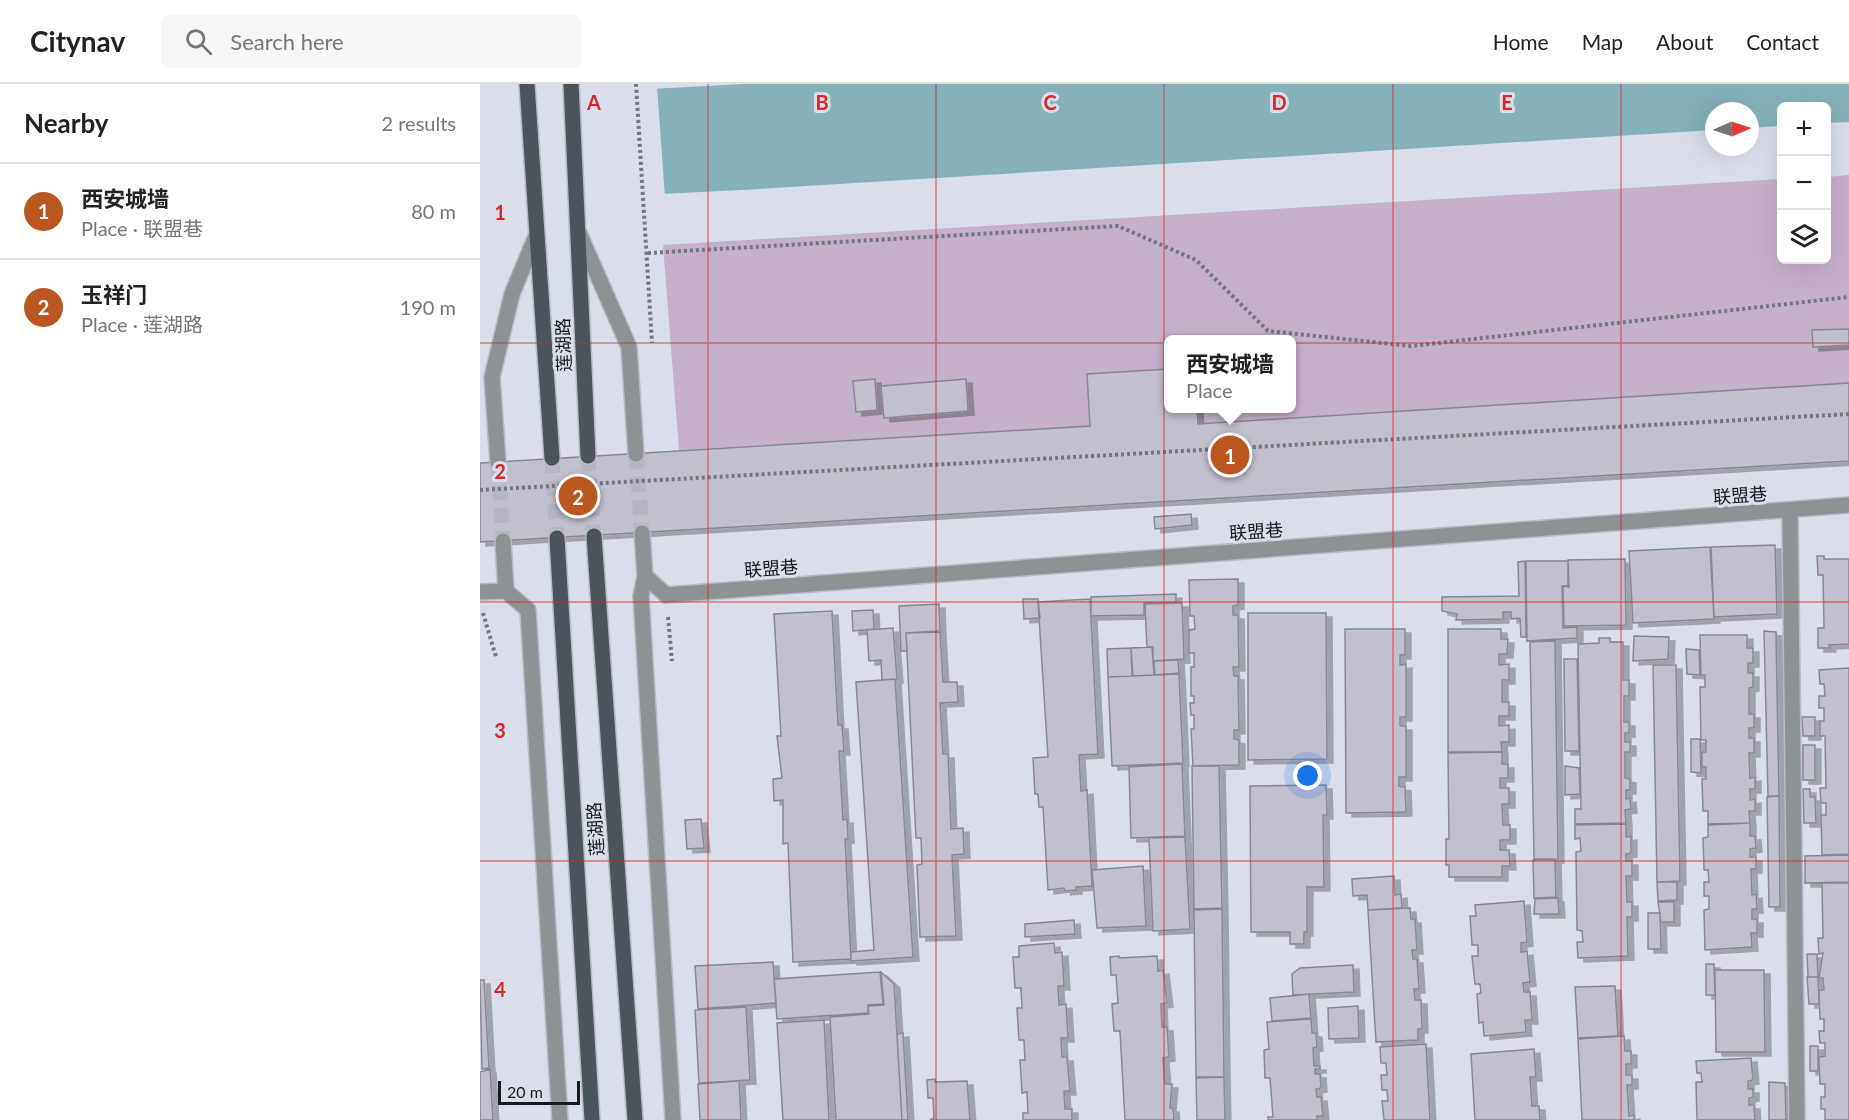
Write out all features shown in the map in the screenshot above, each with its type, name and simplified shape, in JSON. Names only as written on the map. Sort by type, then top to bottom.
[{"type":"main road","name":"莲湖路","points":[[527,84],[552,458]]},
{"type":"main road","name":"莲湖路","points":[[571,84],[588,456]]},
{"type":"main road","name":"莲湖路","points":[[594,536],[634,1120]]},
{"type":"main road","name":"莲湖路","points":[[557,538],[592,1120]]},
{"type":"street","points":[[579,233],[629,347],[636,454]]},
{"type":"street","points":[[498,462],[492,377],[512,294],[536,236]]},
{"type":"street","name":"联盟巷","points":[[645,576],[666,595],[1849,505]]},
{"type":"street","points":[[1790,511],[1797,1120]]},
{"type":"street","points":[[642,533],[645,576],[641,596],[673,1120]]},
{"type":"street","points":[[503,541],[506,591]]},
{"type":"street","points":[[480,592],[506,591],[528,610],[560,1120]]},
{"type":"path","points":[[636,84],[645,228]]},
{"type":"path","points":[[648,253],[1118,226],[1196,260],[1268,331],[1411,346],[1849,297]]},
{"type":"path","points":[[480,490],[1849,414]]},
{"type":"path","points":[[480,604],[496,657]]},
{"type":"shaded area","points":[[1849,175],[1849,383],[1198,424],[1197,413],[1296,413],[1296,335],[1164,335],[1164,369],[1087,374],[1090,426],[679,450],[663,245],[1777,179],[1777,264],[1831,264],[1831,177]]},
{"type":"water","points":[[744,84],[1849,84],[1849,122],[1831,123],[1831,102],[1777,102],[1777,126],[1759,127],[1759,102],[1705,102],[1705,131],[742,190],[480,203],[480,98]]},
{"type":"pier","points":[[657,86],[665,197],[480,206],[480,95]]},
{"type":"building","points":[[1849,329],[1849,345],[1813,347],[1812,330]]},
{"type":"building","points":[[1164,369],[1164,413],[1197,413],[1198,424],[1849,383],[1849,461],[480,542],[480,463],[1090,426],[1087,374]]},
{"type":"building","points":[[875,379],[877,410],[856,412],[853,381]]},
{"type":"building","points":[[966,379],[968,411],[884,418],[881,386]]},
{"type":"building","points":[[1191,514],[1192,525],[1155,529],[1154,517]]},
{"type":"building","points":[[1775,545],[1777,614],[1714,617],[1711,547]]},
{"type":"building","points":[[1710,547],[1714,619],[1633,623],[1629,551]]},
{"type":"building","points":[[1817,556],[1824,556],[1824,559],[1849,559],[1849,644],[1818,648],[1818,628],[1824,628],[1823,575],[1818,575]]},
{"type":"building","points":[[1625,559],[1626,625],[1564,626],[1563,586],[1569,587],[1568,560]]},
{"type":"building","points":[[1525,561],[1526,637],[1521,637],[1520,618],[1511,619],[1511,612],[1503,612],[1503,619],[1456,620],[1457,614],[1442,611],[1442,597],[1519,596],[1518,562]]},
{"type":"building","points":[[1526,561],[1568,561],[1568,586],[1562,586],[1563,628],[1577,627],[1577,638],[1527,641]]},
{"type":"building","points":[[1238,579],[1238,605],[1233,606],[1233,615],[1238,615],[1239,667],[1233,667],[1234,676],[1238,676],[1239,730],[1234,730],[1234,739],[1239,740],[1239,765],[1193,766],[1191,729],[1194,729],[1194,715],[1191,715],[1190,703],[1194,703],[1194,696],[1191,696],[1191,667],[1194,667],[1194,653],[1189,653],[1189,630],[1195,629],[1194,616],[1190,616],[1189,580]]},
{"type":"building","points":[[1176,594],[1176,602],[1144,603],[1144,615],[1091,616],[1091,597]]},
{"type":"building","points":[[1023,599],[1038,599],[1040,618],[1024,619]]},
{"type":"building","points":[[1090,599],[1098,754],[1079,755],[1081,791],[1087,790],[1092,886],[1076,887],[1076,890],[1065,891],[1064,888],[1048,890],[1043,807],[1039,807],[1038,794],[1035,794],[1033,758],[1048,757],[1038,602]]},
{"type":"building","points":[[1182,603],[1184,659],[1153,661],[1153,647],[1147,647],[1145,604]]},
{"type":"building","points":[[939,604],[940,631],[906,633],[907,651],[901,651],[899,606]]},
{"type":"building","points":[[873,610],[874,629],[853,631],[852,611]]},
{"type":"building","points":[[832,611],[838,725],[842,725],[844,751],[839,751],[843,820],[847,819],[848,839],[845,839],[851,959],[793,962],[788,843],[783,844],[783,800],[774,801],[773,779],[782,778],[777,736],[781,736],[774,614]]},
{"type":"building","points":[[1248,613],[1326,613],[1327,759],[1248,760]]},
{"type":"building","points":[[893,628],[897,679],[882,680],[881,660],[869,661],[867,630]]},
{"type":"building","points":[[1345,629],[1405,629],[1405,655],[1400,655],[1400,665],[1406,664],[1406,717],[1400,717],[1400,726],[1406,726],[1406,777],[1399,777],[1399,786],[1405,787],[1406,812],[1346,813]]},
{"type":"building","points":[[1448,629],[1501,629],[1501,639],[1508,639],[1507,654],[1499,654],[1499,665],[1509,664],[1509,680],[1502,680],[1502,702],[1509,702],[1509,716],[1499,716],[1499,726],[1509,725],[1509,742],[1501,742],[1502,752],[1448,752]]},
{"type":"building","points":[[1764,631],[1776,632],[1779,796],[1768,796]]},
{"type":"building","points":[[940,632],[943,682],[957,682],[958,702],[940,703],[943,754],[948,754],[951,829],[963,828],[964,854],[952,855],[956,936],[920,937],[917,865],[922,864],[921,838],[916,838],[906,633]]},
{"type":"building","points":[[1700,635],[1747,635],[1747,648],[1753,648],[1753,663],[1748,663],[1748,673],[1753,673],[1753,687],[1749,688],[1749,714],[1754,714],[1754,728],[1749,728],[1749,738],[1754,738],[1754,753],[1749,753],[1750,778],[1755,777],[1755,789],[1750,789],[1750,800],[1755,799],[1755,811],[1749,811],[1750,823],[1708,824],[1708,811],[1703,811],[1702,779],[1706,779],[1706,767],[1702,767],[1702,752],[1706,752],[1706,740],[1701,740],[1700,687],[1705,687],[1705,675],[1701,675]]},
{"type":"building","points":[[1634,636],[1669,637],[1668,659],[1633,661]]},
{"type":"building","points":[[1599,638],[1610,638],[1610,642],[1623,642],[1623,680],[1629,680],[1629,696],[1624,696],[1624,722],[1629,722],[1629,733],[1625,733],[1625,742],[1630,742],[1630,752],[1625,752],[1625,778],[1630,779],[1630,790],[1626,790],[1626,799],[1630,798],[1631,809],[1625,810],[1626,823],[1575,824],[1575,809],[1581,809],[1578,644],[1599,643]]},
{"type":"building","points":[[1555,641],[1558,859],[1534,859],[1530,642]]},
{"type":"building","points":[[1152,647],[1154,675],[1133,676],[1131,648]]},
{"type":"building","points":[[1131,648],[1132,676],[1108,677],[1107,649]]},
{"type":"building","points":[[1686,649],[1699,650],[1700,675],[1687,674]]},
{"type":"building","points":[[1564,659],[1577,659],[1579,751],[1565,751]]},
{"type":"building","points":[[1178,660],[1179,673],[1155,675],[1154,661]]},
{"type":"building","points":[[1653,665],[1676,665],[1680,881],[1657,882]]},
{"type":"building","points":[[1849,668],[1849,854],[1822,855],[1821,815],[1826,815],[1826,803],[1821,803],[1820,788],[1826,788],[1825,736],[1820,736],[1820,721],[1824,721],[1824,708],[1819,708],[1819,696],[1825,696],[1824,684],[1820,684],[1819,670]]},
{"type":"building","points":[[1179,674],[1183,763],[1112,766],[1108,677]]},
{"type":"building","points":[[895,679],[913,957],[851,961],[851,952],[874,950],[856,682]]},
{"type":"building","points":[[1802,717],[1815,717],[1815,736],[1803,736]]},
{"type":"building","points":[[1691,739],[1700,739],[1701,773],[1691,772]]},
{"type":"building","points":[[1803,745],[1815,745],[1815,780],[1803,780]]},
{"type":"building","points":[[1502,752],[1502,764],[1508,764],[1508,778],[1500,778],[1500,788],[1509,788],[1509,804],[1502,804],[1503,825],[1510,825],[1510,840],[1500,840],[1500,850],[1509,850],[1510,866],[1502,866],[1502,877],[1449,877],[1449,865],[1446,865],[1446,839],[1449,839],[1448,753]]},
{"type":"building","points":[[1182,764],[1185,836],[1131,838],[1129,767]]},
{"type":"building","points":[[1192,766],[1219,766],[1222,908],[1194,909]]},
{"type":"building","points":[[1565,766],[1579,768],[1580,794],[1565,795]]},
{"type":"building","points":[[1326,785],[1327,815],[1323,815],[1324,887],[1307,887],[1307,932],[1304,932],[1304,944],[1290,944],[1290,932],[1251,932],[1250,786]]},
{"type":"building","points":[[1803,789],[1810,789],[1810,797],[1815,797],[1816,823],[1804,823]]},
{"type":"building","points":[[1779,796],[1780,907],[1769,907],[1767,797]]},
{"type":"building","points":[[701,819],[704,848],[687,849],[685,820]]},
{"type":"building","points":[[1750,823],[1750,836],[1755,836],[1756,848],[1750,849],[1750,857],[1756,857],[1756,869],[1751,869],[1752,895],[1756,894],[1757,909],[1752,909],[1752,919],[1757,919],[1757,933],[1751,933],[1752,947],[1705,950],[1704,910],[1709,909],[1709,896],[1704,896],[1704,882],[1709,882],[1708,870],[1704,870],[1703,838],[1708,837],[1708,825]]},
{"type":"building","points":[[1626,824],[1626,837],[1631,836],[1631,853],[1626,854],[1626,861],[1632,861],[1632,876],[1626,876],[1627,902],[1632,902],[1632,917],[1627,917],[1628,956],[1578,958],[1577,942],[1583,942],[1582,931],[1577,930],[1576,852],[1581,851],[1580,838],[1575,839],[1575,825]]},
{"type":"building","points":[[1185,837],[1190,929],[1153,931],[1149,838]]},
{"type":"building","points":[[1849,855],[1849,882],[1805,883],[1805,856]]},
{"type":"building","points":[[1533,860],[1555,860],[1556,897],[1534,898]]},
{"type":"building","points":[[1143,866],[1146,926],[1097,928],[1092,870]]},
{"type":"building","points":[[1394,876],[1395,895],[1401,894],[1402,908],[1368,910],[1367,895],[1353,896],[1352,879]]},
{"type":"building","points":[[1657,882],[1677,882],[1677,900],[1658,901]]},
{"type":"building","points":[[1822,883],[1849,883],[1849,1120],[1825,1120],[1825,1109],[1821,1109],[1821,1097],[1825,1097],[1825,1084],[1820,1084],[1819,1057],[1825,1056],[1825,1043],[1820,1043],[1819,1031],[1824,1031],[1824,1019],[1820,1019],[1819,990],[1824,990],[1823,978],[1819,978],[1823,953],[1819,954],[1818,938],[1823,938]]},
{"type":"building","points":[[1558,898],[1559,914],[1534,914],[1535,899]]},
{"type":"building","points":[[1524,901],[1527,942],[1521,943],[1521,952],[1527,951],[1530,982],[1523,983],[1524,992],[1530,992],[1532,1020],[1525,1020],[1526,1032],[1484,1036],[1483,1022],[1479,1023],[1477,994],[1481,993],[1480,984],[1475,984],[1472,956],[1478,956],[1478,945],[1472,945],[1470,916],[1476,916],[1475,905]]},
{"type":"building","points":[[1658,902],[1674,902],[1674,922],[1661,922]]},
{"type":"building","points":[[1410,908],[1411,919],[1415,919],[1417,950],[1412,950],[1413,959],[1417,959],[1419,989],[1414,989],[1415,1000],[1421,1000],[1422,1029],[1418,1029],[1418,1040],[1376,1042],[1368,910]]},
{"type":"building","points":[[1222,909],[1224,1077],[1196,1077],[1194,910]]},
{"type":"building","points":[[1648,913],[1660,913],[1661,949],[1648,949]]},
{"type":"building","points":[[1074,920],[1075,934],[1025,937],[1025,924]]},
{"type":"building","points":[[1054,943],[1055,953],[1062,952],[1064,986],[1058,986],[1059,1005],[1066,1004],[1068,1038],[1061,1038],[1062,1057],[1067,1057],[1070,1091],[1064,1091],[1065,1109],[1072,1109],[1072,1120],[1023,1120],[1023,1113],[1028,1113],[1027,1092],[1022,1093],[1020,1060],[1025,1060],[1024,1040],[1019,1040],[1017,1008],[1022,1008],[1021,988],[1015,988],[1013,957],[1019,957],[1019,946]]},
{"type":"building","points":[[1807,954],[1817,954],[1818,977],[1808,977]]},
{"type":"building","points":[[1119,956],[1119,958],[1157,956],[1158,971],[1163,970],[1167,1003],[1161,1004],[1162,1027],[1167,1027],[1169,1057],[1163,1058],[1165,1084],[1172,1084],[1170,1108],[1173,1108],[1174,1120],[1125,1120],[1120,1031],[1114,1031],[1112,1004],[1118,1003],[1116,975],[1111,975],[1110,957]]},
{"type":"building","points":[[773,962],[776,1003],[698,1009],[695,966]]},
{"type":"building","points":[[1706,964],[1714,964],[1715,995],[1706,995]]},
{"type":"building","points":[[1353,965],[1354,992],[1293,995],[1292,974],[1300,968]]},
{"type":"building","points":[[1715,970],[1764,970],[1765,1052],[1716,1052]]},
{"type":"building","points":[[880,972],[883,1004],[868,1005],[868,1013],[777,1019],[774,979]]},
{"type":"building","points":[[881,972],[894,984],[902,1120],[836,1120],[830,1017],[869,1014],[868,1006],[884,1005]]},
{"type":"building","points":[[1807,977],[1818,977],[1819,1004],[1809,1004]]},
{"type":"building","points":[[480,980],[484,980],[489,1068],[482,1069]]},
{"type":"building","points":[[1615,986],[1618,1036],[1578,1038],[1575,987]]},
{"type":"building","points":[[1309,994],[1311,1018],[1272,1021],[1270,998]]},
{"type":"building","points":[[1358,1006],[1359,1038],[1329,1039],[1328,1008]]},
{"type":"building","points":[[746,1007],[750,1080],[699,1083],[695,1010]]},
{"type":"building","points":[[1311,1019],[1312,1033],[1316,1033],[1317,1047],[1313,1048],[1314,1066],[1320,1066],[1320,1069],[1315,1069],[1315,1074],[1320,1074],[1321,1088],[1316,1089],[1317,1097],[1321,1097],[1323,1116],[1317,1116],[1317,1120],[1268,1120],[1268,1117],[1273,1117],[1270,1078],[1265,1078],[1264,1050],[1269,1049],[1267,1022]]},
{"type":"building","points":[[824,1020],[829,1120],[783,1120],[777,1023]]},
{"type":"building","points":[[903,1033],[908,1120],[902,1120],[897,1034]]},
{"type":"building","points":[[1624,1036],[1625,1051],[1631,1051],[1631,1064],[1626,1064],[1626,1075],[1632,1075],[1632,1085],[1627,1085],[1629,1116],[1634,1115],[1634,1120],[1582,1120],[1578,1039]]},
{"type":"building","points":[[1426,1044],[1430,1120],[1384,1120],[1382,1101],[1388,1101],[1387,1090],[1382,1090],[1381,1075],[1387,1075],[1386,1063],[1381,1063],[1380,1047]]},
{"type":"building","points":[[1810,1046],[1818,1046],[1818,1071],[1810,1071]]},
{"type":"building","points":[[1534,1049],[1536,1077],[1530,1077],[1532,1106],[1539,1106],[1540,1120],[1475,1120],[1471,1054]]},
{"type":"building","points":[[1751,1058],[1753,1080],[1748,1081],[1748,1089],[1753,1089],[1753,1097],[1749,1098],[1749,1105],[1754,1105],[1755,1120],[1697,1120],[1696,1082],[1702,1082],[1701,1073],[1697,1073],[1696,1061]]},
{"type":"building","points":[[490,1069],[493,1120],[480,1120],[480,1072]]},
{"type":"building","points":[[1224,1077],[1225,1120],[1197,1120],[1196,1078]]},
{"type":"building","points":[[935,1079],[935,1082],[967,1081],[970,1120],[930,1120],[934,1118],[933,1098],[928,1098],[927,1080]]},
{"type":"building","points":[[739,1081],[741,1120],[700,1120],[698,1084]]},
{"type":"building","points":[[1769,1082],[1785,1083],[1786,1120],[1769,1120]]},
{"type":"tunnel","points":[[636,454],[642,533]]},
{"type":"tunnel","points":[[588,456],[594,536]]},
{"type":"tunnel","points":[[552,458],[557,538]]},
{"type":"tunnel","points":[[498,462],[503,541]]},
{"type":"place","name":"西安城墙","points":[[1230,455]]},
{"type":"place","name":"玉祥门","points":[[578,496]]}]
